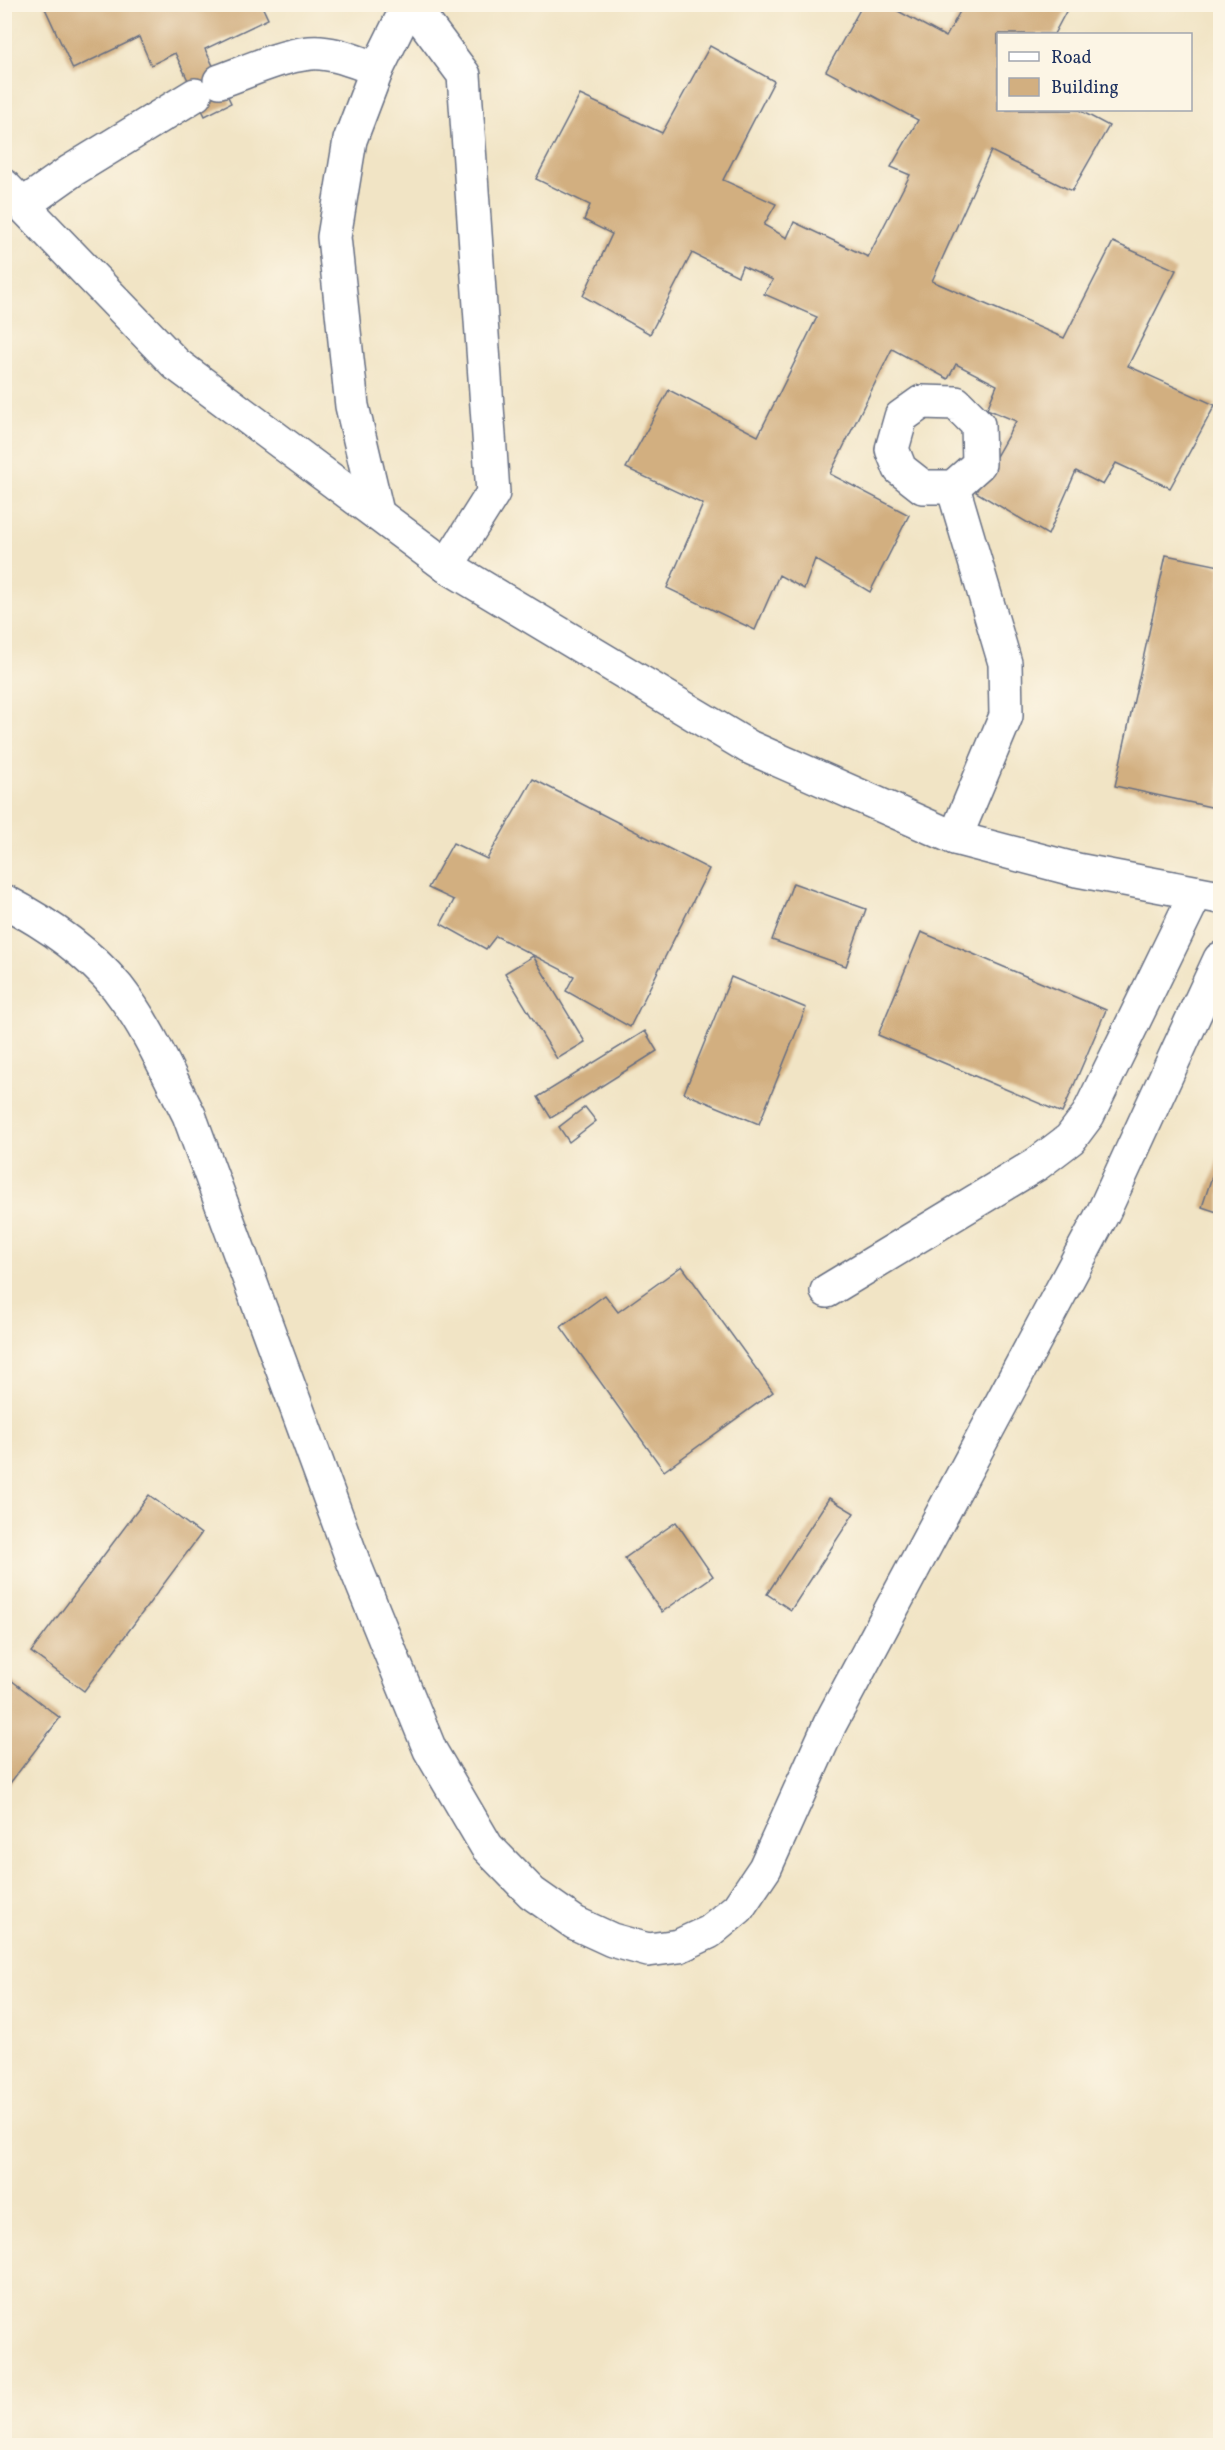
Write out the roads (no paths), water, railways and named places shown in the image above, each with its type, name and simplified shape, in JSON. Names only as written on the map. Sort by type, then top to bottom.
[{"type":"street","points":[[377,512],[351,406],[334,237],[350,140],[377,69],[410,4],[464,75],[493,493],[447,566]]},
{"type":"street","points":[[377,69],[338,56],[311,53],[277,60],[208,88],[71,171],[14,196],[176,364],[447,566],[749,747],[955,838],[1077,870],[1208,895],[1088,1115],[1070,1139],[1037,1164],[827,1292]]},
{"type":"street","points":[[953,487],[1005,663],[1006,716],[955,838]]},
{"type":"street","points":[[4,902],[39,919],[80,951],[117,988],[155,1048],[189,1115],[353,1562],[425,1739],[487,1847],[532,1893],[574,1923],[612,1940],[648,1950],[679,1946],[709,1932],[738,1908],[765,1868],[830,1724],[1104,1211],[1221,959]]}]
